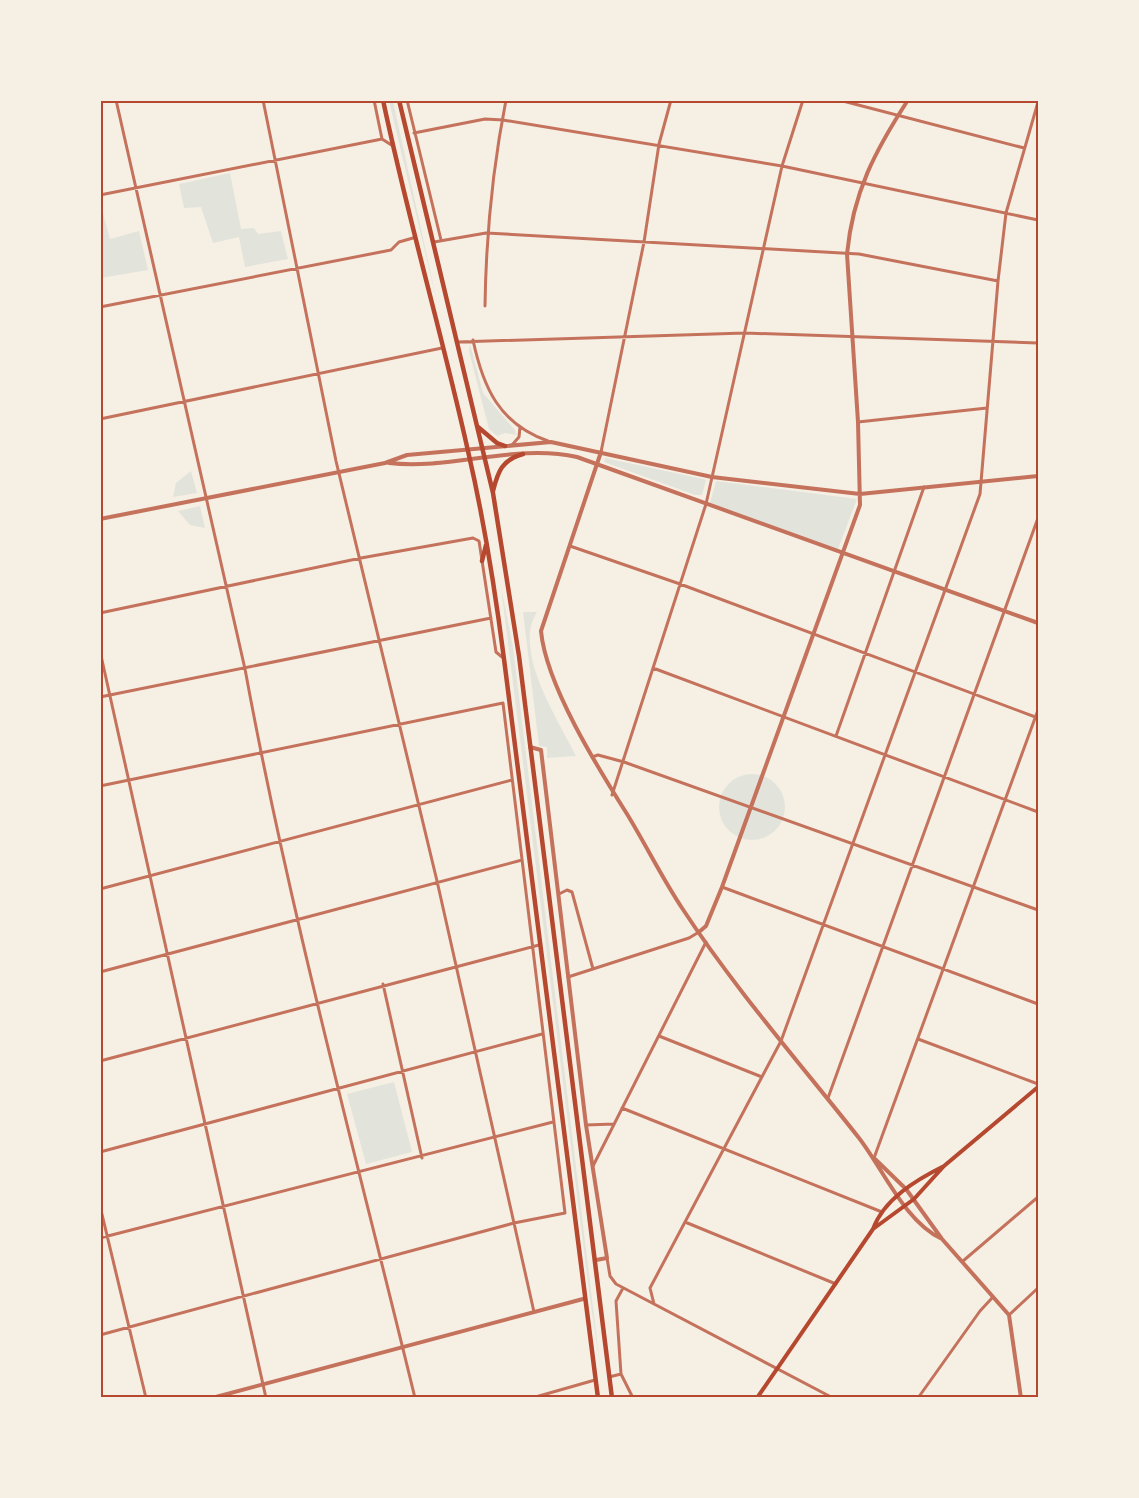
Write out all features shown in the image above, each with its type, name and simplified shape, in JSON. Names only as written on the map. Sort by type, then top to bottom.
[{"type":"main road","points":[[383,100],[413,238],[468,450],[486,542],[504,658],[598,1398]]},
{"type":"main road","points":[[399,100],[493,494],[518,646],[612,1398]]},
{"type":"main road","points":[[477,425],[497,443],[505,446]]},
{"type":"main road","points":[[493,494],[500,468],[512,457],[523,454]]},
{"type":"main road","points":[[482,561],[486,542]]},
{"type":"main road","points":[[873,1229],[914,1199],[944,1166],[1038,1085]]},
{"type":"main road","points":[[757,1398],[873,1229],[882,1212],[906,1189],[944,1166]]},
{"type":"street","points":[[116,100],[227,587],[261,753],[336,1087],[415,1398]]},
{"type":"street","points":[[263,100],[273,159],[338,471],[361,558],[534,1312]]},
{"type":"street","points":[[374,100],[382,139]]},
{"type":"street","points":[[407,100],[441,240]]},
{"type":"street","points":[[485,306],[486,232],[491,183],[506,100]]},
{"type":"street","points":[[670,100],[659,144],[644,242],[601,452],[541,631],[543,649],[592,757],[612,795],[626,812],[682,908],[780,1041],[874,1158],[898,1196],[931,1233],[942,1239]]},
{"type":"street","points":[[612,795],[706,504],[782,166],[803,100]]},
{"type":"street","points":[[839,100],[1024,148]]},
{"type":"street","points":[[568,977],[699,932],[706,926],[722,887],[860,505],[854,334],[847,254],[849,234],[867,169],[909,100]]},
{"type":"street","points":[[654,1304],[650,1288],[780,1041],[980,494],[1006,213],[1038,102]]},
{"type":"street","points":[[414,133],[486,119],[503,120],[782,166],[1038,220]]},
{"type":"street","points":[[100,195],[382,139],[393,146]]},
{"type":"street","points":[[432,242],[486,232],[764,248],[847,254],[998,281]]},
{"type":"street","points":[[100,307],[391,250],[399,242],[413,238]]},
{"type":"street","points":[[458,342],[745,333],[854,334],[1038,343]]},
{"type":"street","points":[[473,340],[486,386],[502,409],[520,427],[551,442],[712,477],[860,494],[1038,476]]},
{"type":"street","points":[[100,419],[442,348]]},
{"type":"street","points":[[858,422],[987,408]]},
{"type":"street","points":[[512,445],[519,437],[520,427]]},
{"type":"street","points":[[100,519],[385,463],[407,455],[551,442]]},
{"type":"street","points":[[385,463],[408,466],[523,454],[565,454],[1038,623]]},
{"type":"street","points":[[836,736],[924,487]]},
{"type":"street","points":[[828,1098],[1038,518]]},
{"type":"street","points":[[100,613],[361,558],[474,538],[479,541],[496,652],[504,658]]},
{"type":"street","points":[[568,546],[680,584],[1037,717]]},
{"type":"street","points":[[100,697],[491,618]]},
{"type":"street","points":[[100,651],[266,1398]]},
{"type":"street","points":[[653,668],[1038,812]]},
{"type":"street","points":[[100,786],[503,703],[565,1213],[514,1223],[100,1335]]},
{"type":"street","points":[[874,1158],[1038,710]]},
{"type":"street","points":[[530,747],[541,750],[586,1125],[607,1258],[613,1280],[622,1288],[833,1398]]},
{"type":"street","points":[[592,757],[598,755],[624,762],[1038,910]]},
{"type":"street","points":[[100,889],[512,780]]},
{"type":"street","points":[[514,794],[521,792]]},
{"type":"street","points":[[100,972],[522,860]]},
{"type":"street","points":[[722,887],[1038,1004]]},
{"type":"street","points":[[560,894],[567,890],[572,892],[593,969]]},
{"type":"street","points":[[526,892],[534,891]]},
{"type":"street","points":[[592,1168],[706,942]]},
{"type":"street","points":[[100,1061],[383,984],[540,945]]},
{"type":"street","points":[[556,950],[565,949]]},
{"type":"street","points":[[383,984],[422,1158]]},
{"type":"street","points":[[100,1152],[336,1087],[542,1035]]},
{"type":"street","points":[[659,1036],[762,1077]]},
{"type":"street","points":[[918,1039],[1038,1085]]},
{"type":"street","points":[[622,1108],[882,1212]]},
{"type":"street","points":[[100,1238],[422,1158],[553,1122]]},
{"type":"street","points":[[586,1125],[614,1124]]},
{"type":"street","points":[[874,1158],[906,1189],[961,1263],[1008,1315],[1012,1328],[1021,1398]]},
{"type":"street","points":[[961,1263],[1038,1197]]},
{"type":"street","points":[[100,1206],[146,1398]]},
{"type":"street","points":[[685,1221],[836,1284]]},
{"type":"street","points":[[596,1260],[607,1258]]},
{"type":"street","points":[[622,1288],[616,1301],[621,1374],[633,1398]]},
{"type":"street","points":[[1008,1315],[1038,1288]]},
{"type":"street","points":[[918,1398],[980,1311],[992,1298]]},
{"type":"street","points":[[212,1398],[584,1299]]},
{"type":"street","points":[[609,1377],[621,1374]]},
{"type":"street","points":[[532,1398],[595,1380]]},
{"type":"shaded area","points":[[389,101],[393,101],[437,302]]},
{"type":"shaded area","points":[[230,173],[241,229],[254,228],[258,234],[281,231],[288,259],[245,267],[239,237],[213,243],[201,207],[184,208],[179,184]]},
{"type":"shaded area","points":[[100,202],[110,239],[139,231],[148,270],[101,278]]},
{"type":"shaded area","points":[[470,344],[483,393],[515,430],[516,435],[505,433],[497,436],[489,429],[469,351]]},
{"type":"shaded area","points":[[605,458],[706,480],[702,495],[695,495],[604,462]]},
{"type":"shaded area","points":[[191,471],[197,493],[173,497],[176,483]]},
{"type":"shaded area","points":[[716,481],[857,499],[838,549],[710,503]]},
{"type":"shaded area","points":[[200,506],[205,528],[190,525],[178,511]]},
{"type":"shaded area","points":[[501,587],[513,647],[600,1365],[590,1299]]},
{"type":"shaded area","points":[[523,612],[537,612],[531,628],[530,646],[534,665],[540,685],[576,756],[547,758],[547,747],[539,746]]},
{"type":"shaded area","points":[[745,774],[759,774],[771,779],[780,788],[785,807],[783,820],[776,831],[759,840],[745,840],[733,835],[724,826],[719,814],[719,800],[724,788],[733,779]]},
{"type":"shaded area","points":[[394,1082],[412,1152],[366,1164],[347,1094]]}]
